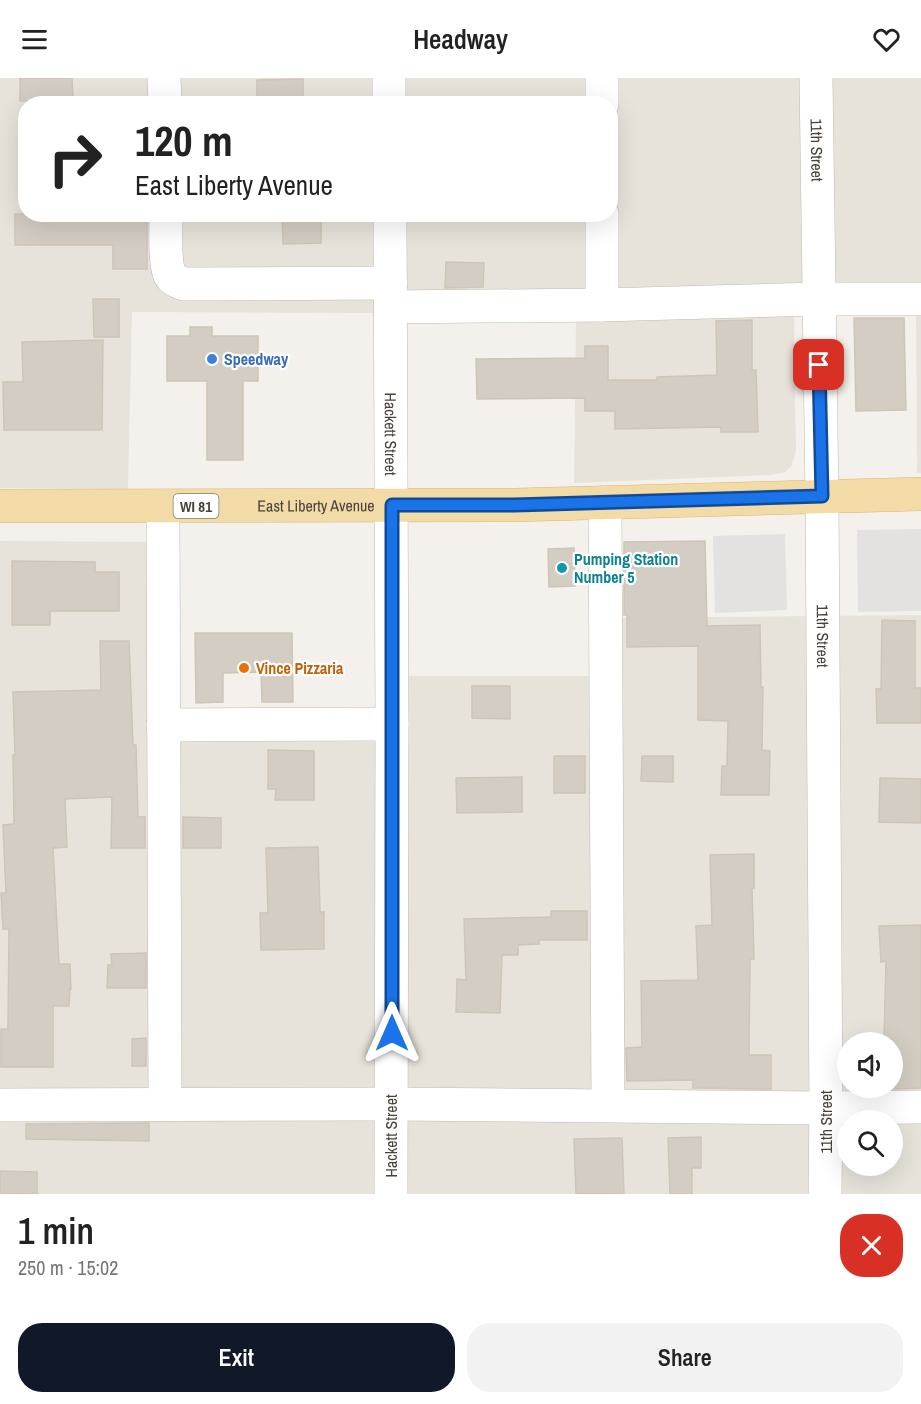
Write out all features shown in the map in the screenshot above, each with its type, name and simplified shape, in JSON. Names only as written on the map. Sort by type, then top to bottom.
[{"type":"main road","name":"East Liberty Avenue","points":[[0,506],[515,505],[921,494]]},
{"type":"street","points":[[164,78],[165,96]]},
{"type":"street","points":[[389,78],[389,96]]},
{"type":"street","points":[[602,78],[602,96]]},
{"type":"street","name":"11th Street","points":[[816,78],[822,496],[825,1194]]},
{"type":"street","points":[[166,222],[169,274],[174,280],[184,284],[602,305],[818,299],[921,299]]},
{"type":"street","name":"Hackett Street","points":[[390,222],[391,1194]]},
{"type":"street","points":[[602,222],[602,305]]},
{"type":"street","points":[[605,502],[608,1105]]},
{"type":"street","points":[[163,506],[165,1103]]},
{"type":"street","points":[[163,725],[392,724]]},
{"type":"street","points":[[0,1105],[165,1103],[921,1107]]},
{"type":"shaded area","points":[[0,78],[921,78],[921,473],[917,473],[916,309],[794,310],[796,451],[792,465],[785,472],[772,475],[574,483],[576,314],[132,312],[128,489],[0,488]]},
{"type":"shaded area","points":[[921,529],[921,611],[858,612],[857,530]]},
{"type":"shaded area","points":[[785,534],[787,610],[715,613],[713,536]]},
{"type":"shaded area","points":[[0,541],[149,542],[153,742],[407,741],[408,676],[611,676],[611,618],[921,615],[921,1194],[0,1194]]},
{"type":"building","points":[[20,78],[72,78],[73,96],[20,96]]},
{"type":"building","points":[[303,79],[303,96],[257,96],[257,80]]},
{"type":"building","points":[[15,214],[18,214],[18,222],[147,222],[147,269],[113,269],[113,245],[15,245]]},
{"type":"building","points":[[282,222],[321,222],[321,243],[283,244]]},
{"type":"building","points":[[446,262],[484,263],[483,287],[445,288]]},
{"type":"building","points":[[93,299],[119,299],[119,337],[94,337]]},
{"type":"building","points":[[854,318],[904,318],[906,410],[856,411]]},
{"type":"building","points":[[752,320],[752,370],[756,370],[758,432],[721,432],[721,427],[615,429],[615,411],[585,411],[585,398],[477,399],[476,359],[585,358],[585,346],[608,346],[608,380],[657,380],[657,377],[717,375],[716,321]]},
{"type":"building","name":"Speedway","points":[[190,327],[212,327],[212,336],[258,336],[258,381],[243,381],[243,460],[207,460],[207,381],[167,381],[167,336],[190,336]]},
{"type":"building","points":[[103,340],[102,430],[4,430],[3,382],[23,382],[22,342]]},
{"type":"building","points":[[705,541],[707,626],[760,625],[761,687],[763,687],[762,750],[770,751],[769,795],[721,795],[722,766],[727,766],[728,721],[698,720],[698,646],[627,647],[627,615],[624,615],[624,542]]},
{"type":"building","name":"Pumping Station Number 5","points":[[574,548],[575,586],[549,587],[548,549]]},
{"type":"building","points":[[12,561],[95,562],[95,572],[119,572],[119,611],[50,611],[50,625],[12,625]]},
{"type":"building","points":[[882,620],[915,621],[915,688],[921,688],[921,723],[877,723],[876,689],[881,689]]},
{"type":"building","name":"Vince Pizzaria","points":[[195,633],[292,633],[293,702],[262,702],[261,672],[223,673],[223,702],[196,703]]},
{"type":"building","points":[[100,641],[129,641],[138,817],[145,817],[145,848],[111,848],[112,797],[65,799],[67,847],[53,848],[59,964],[70,964],[69,1006],[53,1006],[53,1067],[1,1067],[1,1029],[8,1029],[9,929],[3,929],[1,893],[6,893],[3,825],[14,824],[13,692],[101,690]]},
{"type":"building","points":[[472,686],[510,686],[510,719],[472,718]]},
{"type":"building","points":[[268,750],[314,751],[314,800],[275,800],[276,789],[268,789]]},
{"type":"building","points":[[554,756],[585,756],[585,793],[554,793]]},
{"type":"building","points":[[642,756],[673,756],[673,782],[641,781]]},
{"type":"building","points":[[522,777],[522,812],[457,813],[456,778]]},
{"type":"building","points":[[880,778],[921,779],[921,823],[879,822]]},
{"type":"building","points":[[183,817],[221,818],[221,848],[183,848]]},
{"type":"building","points":[[318,847],[320,912],[324,912],[324,949],[261,950],[260,913],[268,913],[266,848]]},
{"type":"building","points":[[754,854],[754,888],[752,888],[754,959],[750,959],[749,1055],[771,1055],[771,1089],[693,1088],[693,1080],[627,1081],[626,1048],[642,1047],[641,981],[698,980],[696,926],[712,925],[710,855]]},
{"type":"building","points":[[551,911],[587,911],[587,940],[539,940],[539,944],[518,945],[518,955],[502,955],[500,1013],[456,1012],[457,979],[466,980],[464,919],[551,917]]},
{"type":"building","points":[[921,925],[921,1088],[903,1089],[903,1032],[884,1032],[886,961],[881,962],[879,926]]},
{"type":"building","points":[[146,953],[146,988],[107,988],[108,965],[112,965],[111,954]]},
{"type":"building","points":[[146,1038],[146,1066],[132,1066],[132,1039]]},
{"type":"building","points":[[149,1123],[149,1141],[26,1139],[26,1124]]},
{"type":"building","points":[[701,1137],[701,1168],[692,1168],[692,1194],[670,1194],[668,1138]]},
{"type":"building","points":[[622,1138],[624,1194],[576,1194],[574,1139]]},
{"type":"building","points":[[0,1171],[37,1172],[37,1194],[0,1194]]},
{"type":"place","name":"Speedway","points":[[212,359]]},
{"type":"place","name":"Pumping Station Number 5","points":[[562,568]]},
{"type":"place","name":"Vince Pizzaria","points":[[244,668]]},
{"type":"route","points":[[392,1033],[392,505],[515,505],[822,496],[819,365]]}]
